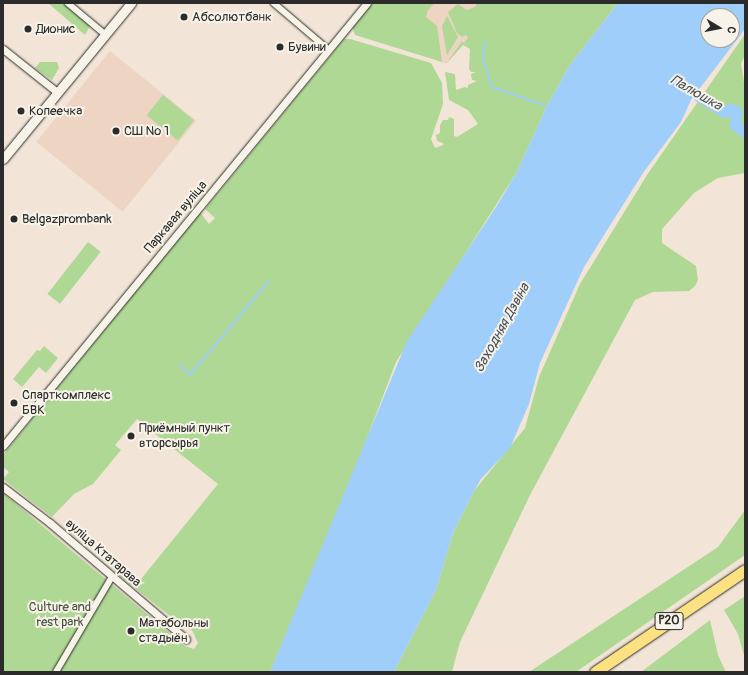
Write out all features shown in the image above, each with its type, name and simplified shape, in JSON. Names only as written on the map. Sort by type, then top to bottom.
[{"type":"main road","name":"Р20","points":[[594,672],[745,570]]},
{"type":"street","points":[[68,3],[105,34]]},
{"type":"street","points":[[3,159],[131,3]]},
{"type":"street","points":[[274,3],[329,50]]},
{"type":"street","name":"Паркавая вуліца","points":[[3,446],[366,3]]},
{"type":"street","points":[[3,49],[57,92]]},
{"type":"street","name":"вуліца Ктатарава","points":[[3,487],[50,523],[186,639]]},
{"type":"street","points":[[56,672],[112,577]]},
{"type":"shaded area","points":[[428,3],[500,3],[446,64],[417,50]]},
{"type":"shaded area","name":"СШ № 1","points":[[110,51],[196,121],[123,212],[36,142]]},
{"type":"green space","points":[[48,3],[64,3],[91,24],[85,35]]},
{"type":"green space","points":[[371,3],[435,3],[428,10],[426,17],[437,26],[442,62],[355,35],[352,26]]},
{"type":"green space","name":"Culture and rest park","points":[[477,3],[618,3],[570,65],[547,106],[517,172],[396,362],[348,488],[270,672],[3,672],[3,493],[185,646],[194,649],[198,643],[192,630],[185,628],[115,572],[114,568],[137,584],[218,484],[154,433],[161,430],[154,425],[150,429],[137,419],[115,445],[121,450],[93,484],[74,494],[52,517],[3,479],[9,472],[3,467],[3,455],[200,212],[209,224],[215,218],[205,209],[344,39],[350,39],[431,63],[442,83],[443,104],[431,139],[435,148],[443,145],[443,143],[437,141],[436,135],[440,133],[440,125],[443,120],[448,120],[449,117],[454,119],[454,136],[457,137],[478,124],[468,110],[449,100],[445,72],[455,74],[456,90],[465,87],[468,88],[468,85],[477,81],[472,80],[471,74],[476,72],[471,72],[469,69],[470,49],[463,45],[446,64],[462,41],[464,43],[468,38],[466,35],[462,37],[457,33],[448,12],[458,4],[467,10],[475,7]]},
{"type":"green space","points":[[447,16],[458,37],[447,55],[442,26]]},
{"type":"green space","points":[[745,34],[745,56],[741,63],[745,89],[745,173],[718,178],[694,193],[662,229],[662,243],[696,266],[698,280],[695,286],[689,291],[653,292],[635,300],[530,495],[460,642],[452,672],[394,672],[436,590],[453,533],[474,491],[525,428],[539,377],[580,284],[647,175],[735,48],[740,48],[740,41]]},
{"type":"green space","points":[[40,62],[57,62],[59,68],[52,80],[35,68]]},
{"type":"green space","points":[[163,95],[194,120],[178,140],[147,115]]},
{"type":"green space","points":[[88,242],[101,252],[60,304],[47,294]]},
{"type":"green space","points":[[44,346],[58,358],[46,373],[39,367],[22,387],[13,379],[37,350],[40,351]]},
{"type":"green space","points":[[745,510],[745,555],[576,672],[529,672],[718,547]]},
{"type":"green space","points":[[745,596],[745,659],[738,634],[724,610]]},
{"type":"green space","points":[[710,620],[718,655],[726,672],[641,672]]},
{"type":"water","name":"Заходняя Дзвіна","points":[[618,3],[745,3],[745,29],[740,36],[740,8],[700,8],[700,48],[731,48],[691,100],[681,122],[643,173],[584,267],[540,363],[529,404],[510,448],[481,479],[474,491],[453,533],[436,590],[394,672],[270,672],[407,341],[496,207],[517,172],[547,106],[570,65]]},
{"type":"waterway","points":[[485,42],[483,59],[492,87],[549,107]]},
{"type":"waterway","name":"Палюшка","points":[[684,87],[724,112],[730,109],[736,111],[735,125],[745,132]]},
{"type":"waterway","points":[[180,365],[190,375],[269,281]]},
{"type":"place","name":"Абсолютбанк","points":[[184,17]]},
{"type":"place","name":"Дионис","points":[[28,29]]},
{"type":"place","name":"Бувини","points":[[280,47]]},
{"type":"place","name":"Копеечка","points":[[21,111]]},
{"type":"place","name":"СШ № 1","points":[[116,131]]},
{"type":"place","name":"Belgazprombank","points":[[14,219]]},
{"type":"place","name":"Спарткомплекс БВК","points":[[14,403]]},
{"type":"place","name":"Приёмный пункт вторсырья","points":[[131,436]]},
{"type":"place","name":"Матабольны стадыён","points":[[131,631]]}]
